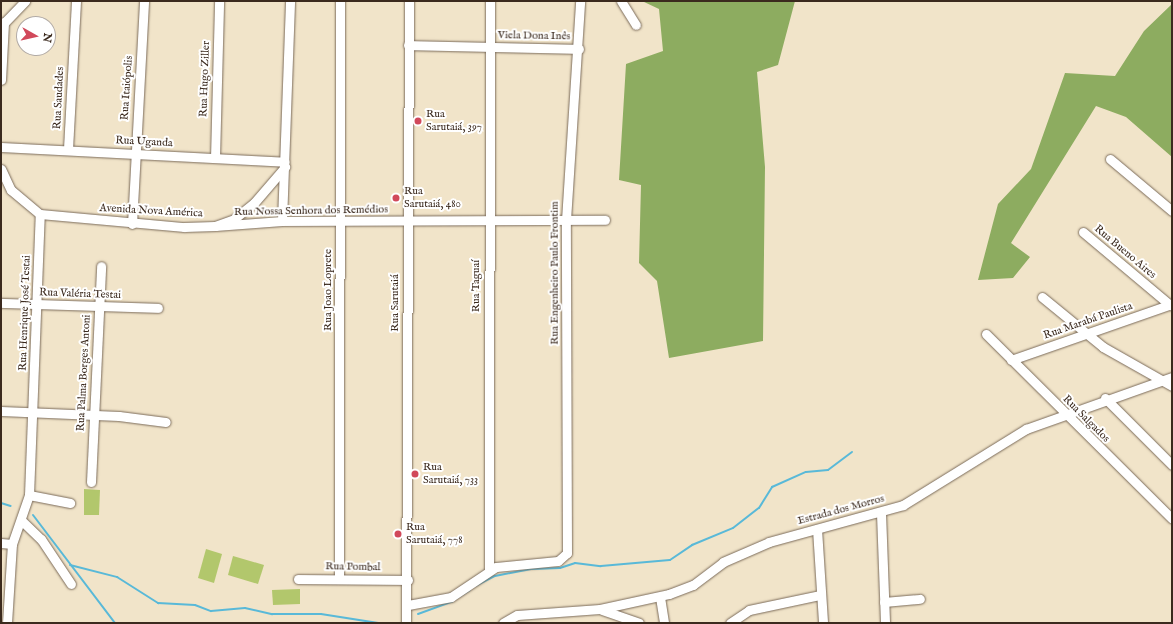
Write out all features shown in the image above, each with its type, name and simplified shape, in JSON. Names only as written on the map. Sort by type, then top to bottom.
[{"type":"street","points":[[1,80],[3,24],[25,1]]},
{"type":"street","name":"Rua Saudades","points":[[68,149],[76,1]]},
{"type":"street","name":"Rua Itaiópolis","points":[[132,224],[134,154],[144,1]]},
{"type":"street","name":"Rua Hugo Ziller","points":[[215,158],[219,1]]},
{"type":"street","points":[[282,221],[290,1]]},
{"type":"street","name":"Rua Joao Loprete","points":[[339,578],[340,1]]},
{"type":"street","name":"Rua Sarutaiá","points":[[406,623],[408,605],[409,1]]},
{"type":"street","name":"Rua Taguaí","points":[[489,570],[488,219],[490,1]]},
{"type":"street","name":"Rua Engenheiro Paulo Frontim","points":[[489,570],[558,561],[565,557],[567,546],[566,220],[579,49],[580,1]]},
{"type":"street","points":[[621,1],[636,25]]},
{"type":"street","name":"Viela Dona Inês","points":[[408,45],[579,49]]},
{"type":"street","name":"Rua Uganda","points":[[1,147],[68,149],[285,164]]},
{"type":"street","points":[[1110,159],[1172,210]]},
{"type":"street","name":"Avenida Nova América","points":[[40,214],[132,224],[215,226],[244,213],[285,164]]},
{"type":"street","points":[[1,169],[11,190],[40,214]]},
{"type":"street","name":"Rua Henrique José Testai","points":[[7,623],[5,598],[12,544],[29,495],[34,413],[40,214]]},
{"type":"street","name":"Rua Nossa Senhora dos Remédios","points":[[215,226],[282,221],[340,222],[488,219],[605,220]]},
{"type":"street","name":"Rua Bueno Aires","points":[[1083,232],[1171,305]]},
{"type":"street","name":"Rua Palma Borges Antoni","points":[[91,482],[101,266]]},
{"type":"street","points":[[1042,297],[1086,334],[1172,386]]},
{"type":"street","name":"Rua Valéria Testai","points":[[1,303],[100,308],[158,308]]},
{"type":"street","name":"Rua Marabá Paulista","points":[[1011,360],[1171,305]]},
{"type":"street","name":"Rua Salgados","points":[[986,334],[1063,413],[1172,519]]},
{"type":"street","name":"Estrada dos Morros","points":[[503,623],[517,615],[600,609],[660,597],[693,585],[723,562],[769,542],[881,513],[917,498],[1004,440],[1063,413],[1172,377]]},
{"type":"street","points":[[1105,398],[1172,465]]},
{"type":"street","points":[[1,411],[94,415],[166,422]]},
{"type":"street","points":[[29,495],[70,503]]},
{"type":"street","points":[[881,513],[885,623]]},
{"type":"street","points":[[21,520],[41,539],[71,584]]},
{"type":"street","points":[[817,529],[820,596],[823,623]]},
{"type":"street","points":[[1,543],[12,544]]},
{"type":"street","points":[[408,605],[451,597],[489,570]]},
{"type":"street","name":"Rua Pombal","points":[[298,579],[339,578],[408,580]]},
{"type":"street","points":[[730,623],[749,610],[820,596]]},
{"type":"street","points":[[660,597],[664,623]]},
{"type":"street","points":[[884,602],[920,599]]},
{"type":"street","points":[[600,609],[639,623]]},
{"type":"green space","points":[[642,1],[795,1],[778,65],[757,72],[765,167],[763,341],[669,358],[657,281],[639,263],[641,185],[619,180],[626,64],[663,51],[659,9]]},
{"type":"green space","points":[[1172,4],[1172,157],[1126,117],[1096,106],[1011,243],[1030,257],[1013,278],[978,280],[998,204],[1031,169],[1065,73],[1115,76],[1144,31]]},
{"type":"green space","points":[[84,489],[100,490],[99,515],[84,515]]},
{"type":"green space","points":[[206,549],[222,554],[214,583],[198,578]]},
{"type":"green space","points":[[233,556],[264,565],[258,584],[228,575]]},
{"type":"green space","points":[[300,589],[300,604],[273,605],[272,590]]},
{"type":"waterway","points":[[475,586],[495,576],[532,569],[560,568],[575,563],[601,566],[670,560],[692,545],[733,528],[759,508],[772,487],[806,472],[828,470],[852,452]]},
{"type":"waterway","points":[[1,503],[11,506]]},
{"type":"waterway","points":[[33,515],[115,623]]},
{"type":"waterway","points":[[70,565],[117,577],[158,603],[195,605],[211,611],[245,608],[272,614],[321,614],[378,623]]},
{"type":"waterway","points":[[457,598],[470,590]]},
{"type":"waterway","points":[[418,614],[453,601]]},
{"type":"place","name":"Rua Sarutaiá, 397","points":[[418,121]]},
{"type":"place","name":"Rua Sarutaiá, 480","points":[[396,198]]},
{"type":"place","name":"Rua Sarutaiá, 733","points":[[415,474]]},
{"type":"place","name":"Rua Sarutaiá, 778","points":[[398,534]]}]
